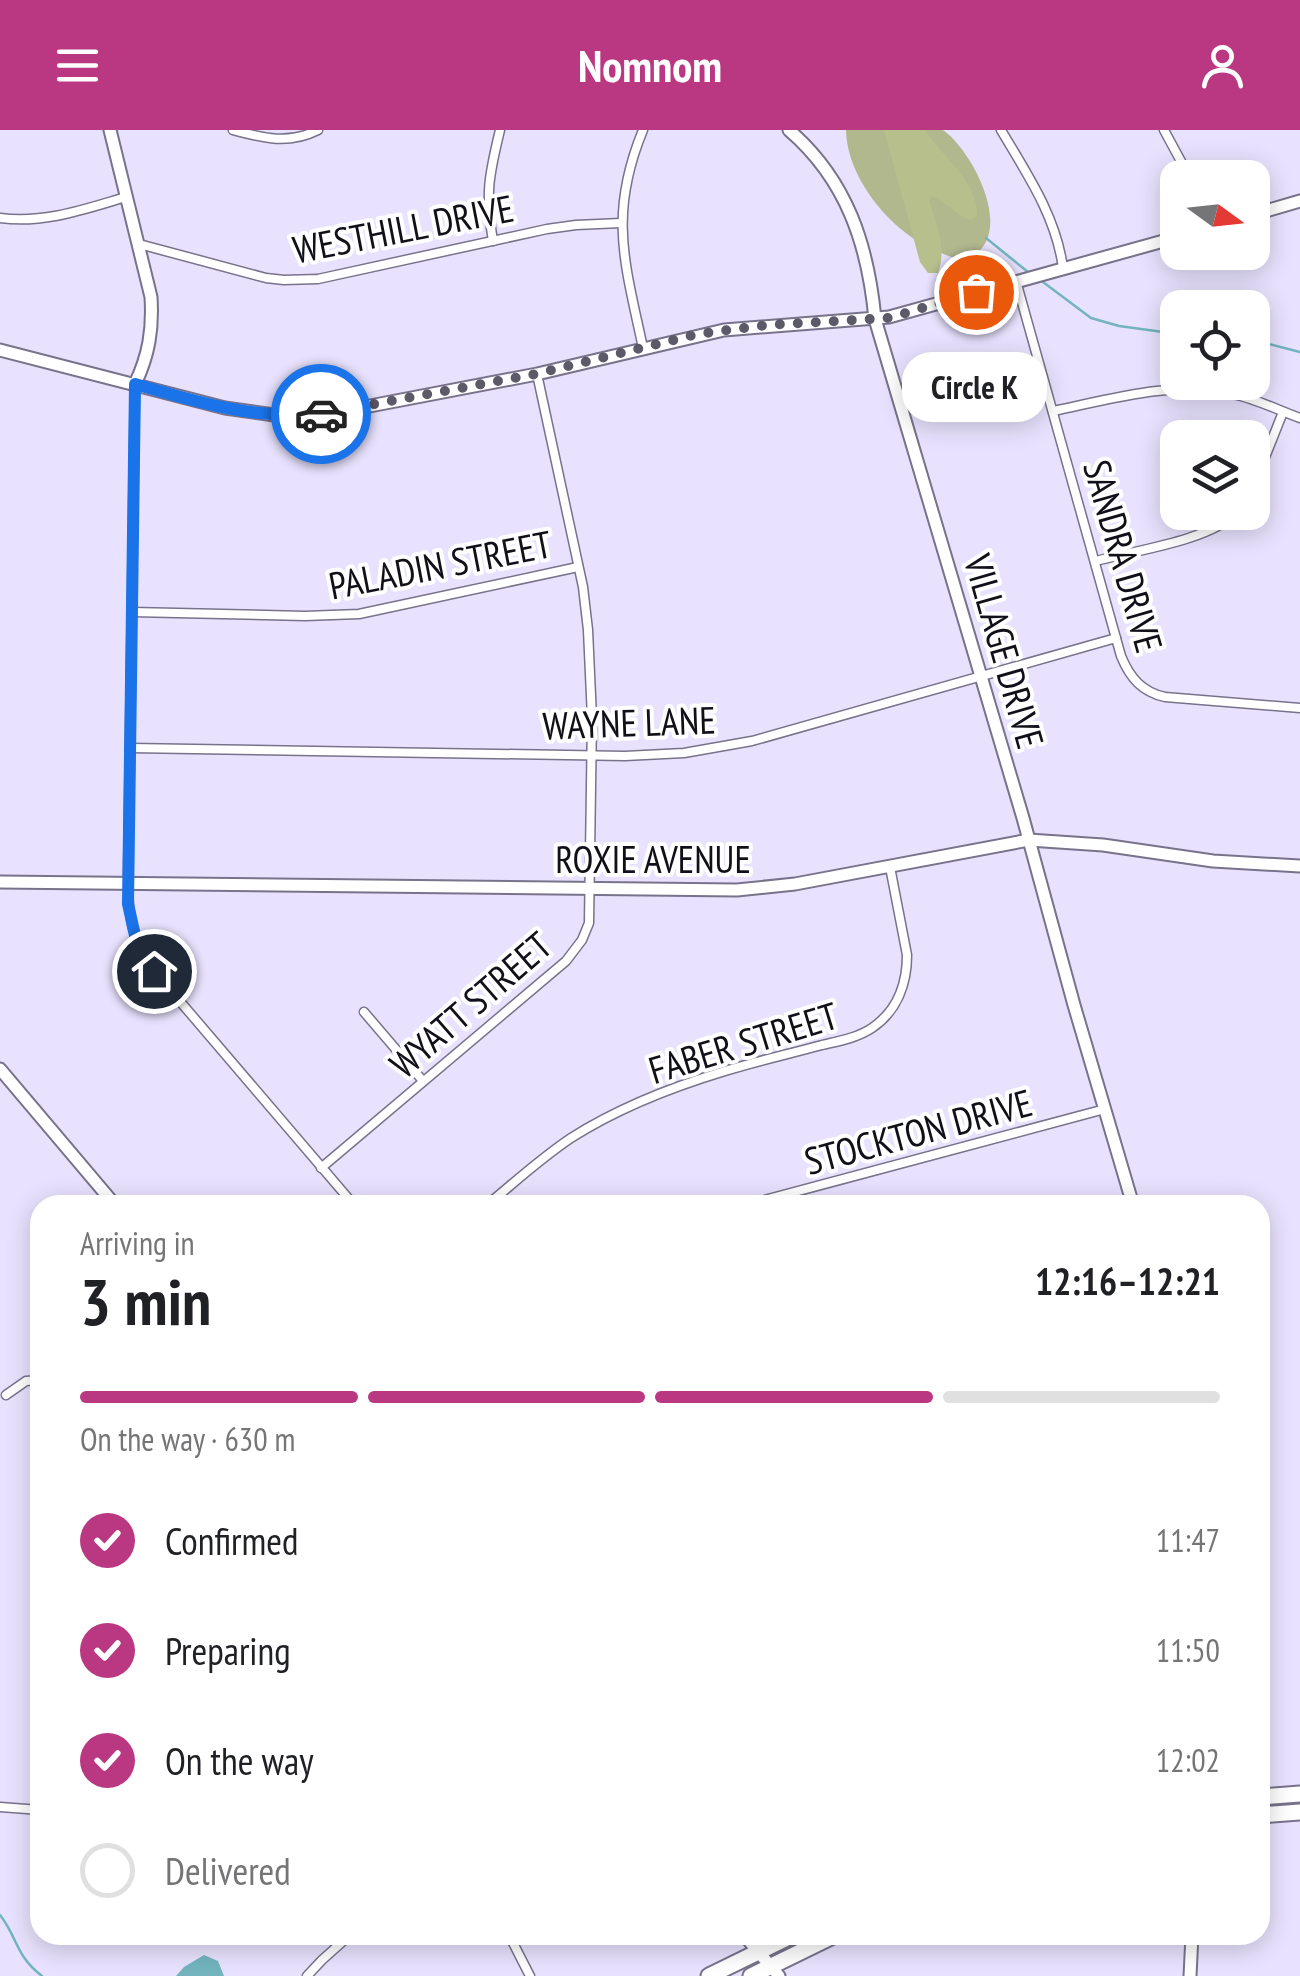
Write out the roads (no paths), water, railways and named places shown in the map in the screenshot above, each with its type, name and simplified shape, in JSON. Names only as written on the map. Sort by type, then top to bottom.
[{"type":"highway","points":[[1270,1796],[1300,1794]]},
{"type":"highway","points":[[1270,1814],[1300,1812]]},
{"type":"highway","points":[[709,1976],[770,1945]]},
{"type":"highway","points":[[751,1976],[775,1971],[818,1945]]},
{"type":"main road","points":[[110,130],[148,282],[152,316],[148,351],[135,384]]},
{"type":"main road","name":"VILLAGE DRIVE","points":[[790,130],[828,173],[852,216],[864,248],[876,319],[1130,1195]]},
{"type":"main road","points":[[1270,210],[1300,201]]},
{"type":"main road","points":[[0,350],[225,408],[258,414],[328,414],[536,374],[724,330],[889,318],[1160,242]]},
{"type":"main road","name":"ROXIE AVENUE","points":[[0,882],[762,888],[1029,840],[1102,845],[1237,864],[1300,866]]},
{"type":"main road","points":[[0,1069],[106,1195]]},
{"type":"main road","points":[[752,1945],[775,1971]]},
{"type":"main road","points":[[1190,1976],[1192,1945]]},
{"type":"street","points":[[233,130],[280,140],[318,130]]},
{"type":"street","points":[[493,241],[488,196],[500,130]]},
{"type":"street","points":[[643,348],[622,224],[625,186],[644,130]]},
{"type":"street","points":[[1001,130],[1050,216],[1063,268]]},
{"type":"street","points":[[1164,130],[1180,160]]},
{"type":"street","points":[[0,218],[57,217],[126,197]]},
{"type":"street","name":"WESTHILL DRIVE","points":[[138,244],[266,278],[301,280],[576,225],[622,224]]},
{"type":"street","name":"SANDRA DRIVE","points":[[1016,281],[1121,656],[1130,675],[1156,695],[1300,708]]},
{"type":"street","name":"WYATT STREET","points":[[321,1168],[566,961],[578,947],[588,923],[592,754],[588,630],[536,374]]},
{"type":"street","points":[[135,384],[128,883],[132,932],[144,958],[345,1195]]},
{"type":"street","points":[[1053,411],[1122,396],[1179,390],[1231,393],[1300,418]]},
{"type":"street","points":[[1270,445],[1283,412]]},
{"type":"street","points":[[1096,561],[1212,530]]},
{"type":"street","name":"PALADIN STREET","points":[[132,612],[359,614],[578,567]]},
{"type":"street","name":"WAYNE LANE","points":[[130,748],[652,755],[719,748],[752,742],[1116,638]]},
{"type":"street","name":"FABER STREET","points":[[499,1195],[554,1150],[625,1109],[690,1082],[860,1035],[882,1020],[898,999],[907,966],[890,868]]},
{"type":"street","points":[[364,1012],[423,1082]]},
{"type":"street","name":"STOCKTON DRIVE","points":[[783,1195],[1105,1109]]},
{"type":"street","points":[[6,1395],[30,1381]]},
{"type":"street","points":[[0,1807],[30,1809]]},
{"type":"street","points":[[307,1976],[339,1945]]},
{"type":"street","points":[[514,1945],[530,1976]]},
{"type":"waterway","points":[[986,238],[1028,272]]},
{"type":"waterway","points":[[1039,279],[1091,318],[1160,332]]},
{"type":"waterway","points":[[1270,344],[1300,352]]},
{"type":"waterway","points":[[0,1915],[22,1954],[42,1976]]},
{"type":"place","name":"Circle K","points":[[976,292]]}]
